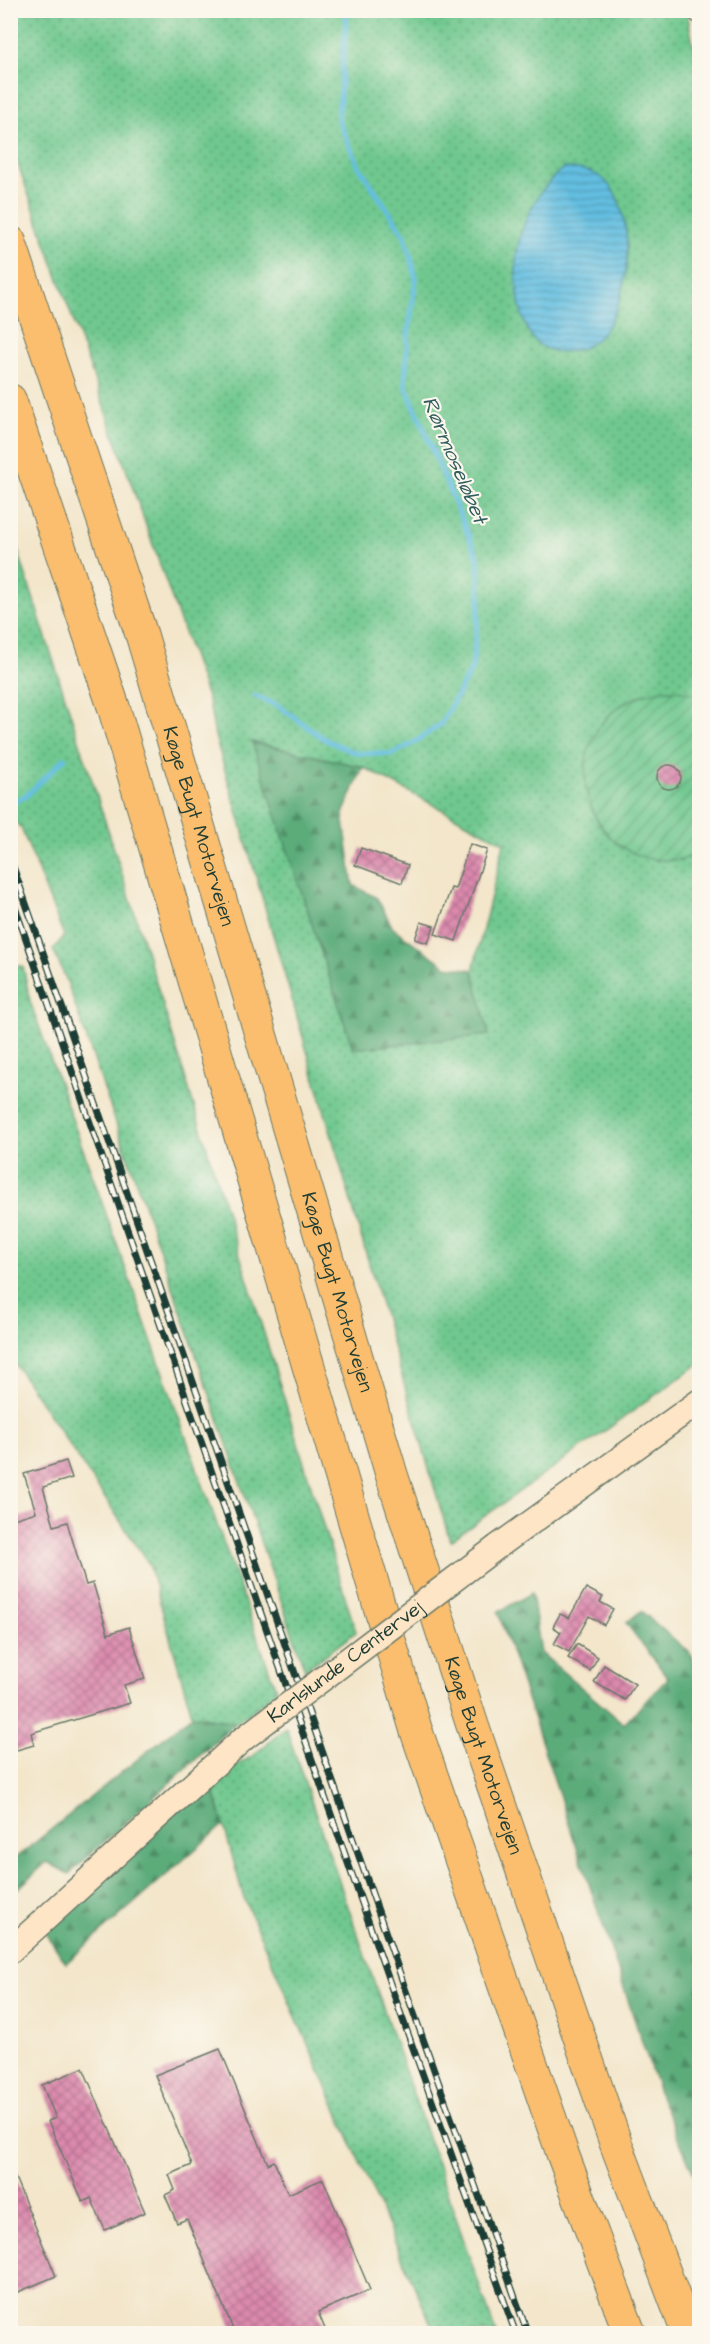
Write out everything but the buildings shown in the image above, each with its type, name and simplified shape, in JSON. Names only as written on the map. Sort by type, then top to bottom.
[{"type":"highway","name":"Køge Bugt Motorvejen","points":[[10,242],[142,636],[392,1476],[472,1724],[616,2144],[688,2334]]},
{"type":"highway","points":[[10,400],[113,705],[416,1730],[563,2155],[630,2334]]},
{"type":"street","name":"Karlslunde Centervej","points":[[10,1951],[243,1739],[497,1547],[699,1401]]},
{"type":"green space","points":[[10,11],[687,11],[700,83],[699,1364],[450,1541],[215,736],[209,703],[11,145]],"holes":[[[253,742],[363,767],[504,843],[473,970],[488,1035],[353,1049]]]},
{"type":"green space","points":[[10,526],[135,914],[356,1632],[305,1670],[66,979],[53,950],[64,936],[21,828],[11,818]]},
{"type":"green space","points":[[662,690],[678,690],[699,695],[699,855],[657,860],[624,848],[601,825],[588,795],[586,762],[597,730],[622,705]]},
{"type":"green space","points":[[252,742],[363,767],[343,814],[353,885],[377,898],[393,928],[446,966],[473,970],[489,1035],[353,1049]]},
{"type":"green space","points":[[10,966],[23,966],[30,1001],[277,1692],[236,1723],[192,1715],[149,1564],[11,1358]]},
{"type":"green space","points":[[532,1593],[541,1653],[624,1724],[668,1678],[626,1623],[641,1611],[690,1653],[699,1681],[699,2186],[660,2096],[498,1612]]},
{"type":"green space","points":[[192,1715],[236,1723],[69,1874],[47,1862],[11,1895],[11,1862]]},
{"type":"green space","points":[[286,1728],[496,2333],[435,2333],[244,1899],[211,1779],[251,1757]]},
{"type":"green space","points":[[211,1779],[223,1825],[66,1963],[45,1932]]},
{"type":"water","points":[[563,168],[588,171],[602,178],[615,194],[624,217],[627,244],[626,273],[620,300],[609,324],[594,341],[575,350],[559,352],[536,342],[524,321],[518,294],[516,265],[519,241],[530,211],[541,192]]},
{"type":"waterway","name":"Rørmoseløbet","points":[[255,696],[277,705],[326,740],[356,753],[392,754],[412,744],[441,724],[472,668],[480,598],[478,558],[405,384],[408,335],[416,278],[405,236],[358,165],[338,120],[347,10]]},
{"type":"waterway","name":"Rørmoseløbet","points":[[10,804],[27,795],[65,758]]},
{"type":"railway","points":[[10,858],[528,2334]]},
{"type":"railway","points":[[10,893],[394,1995],[516,2334]]}]
